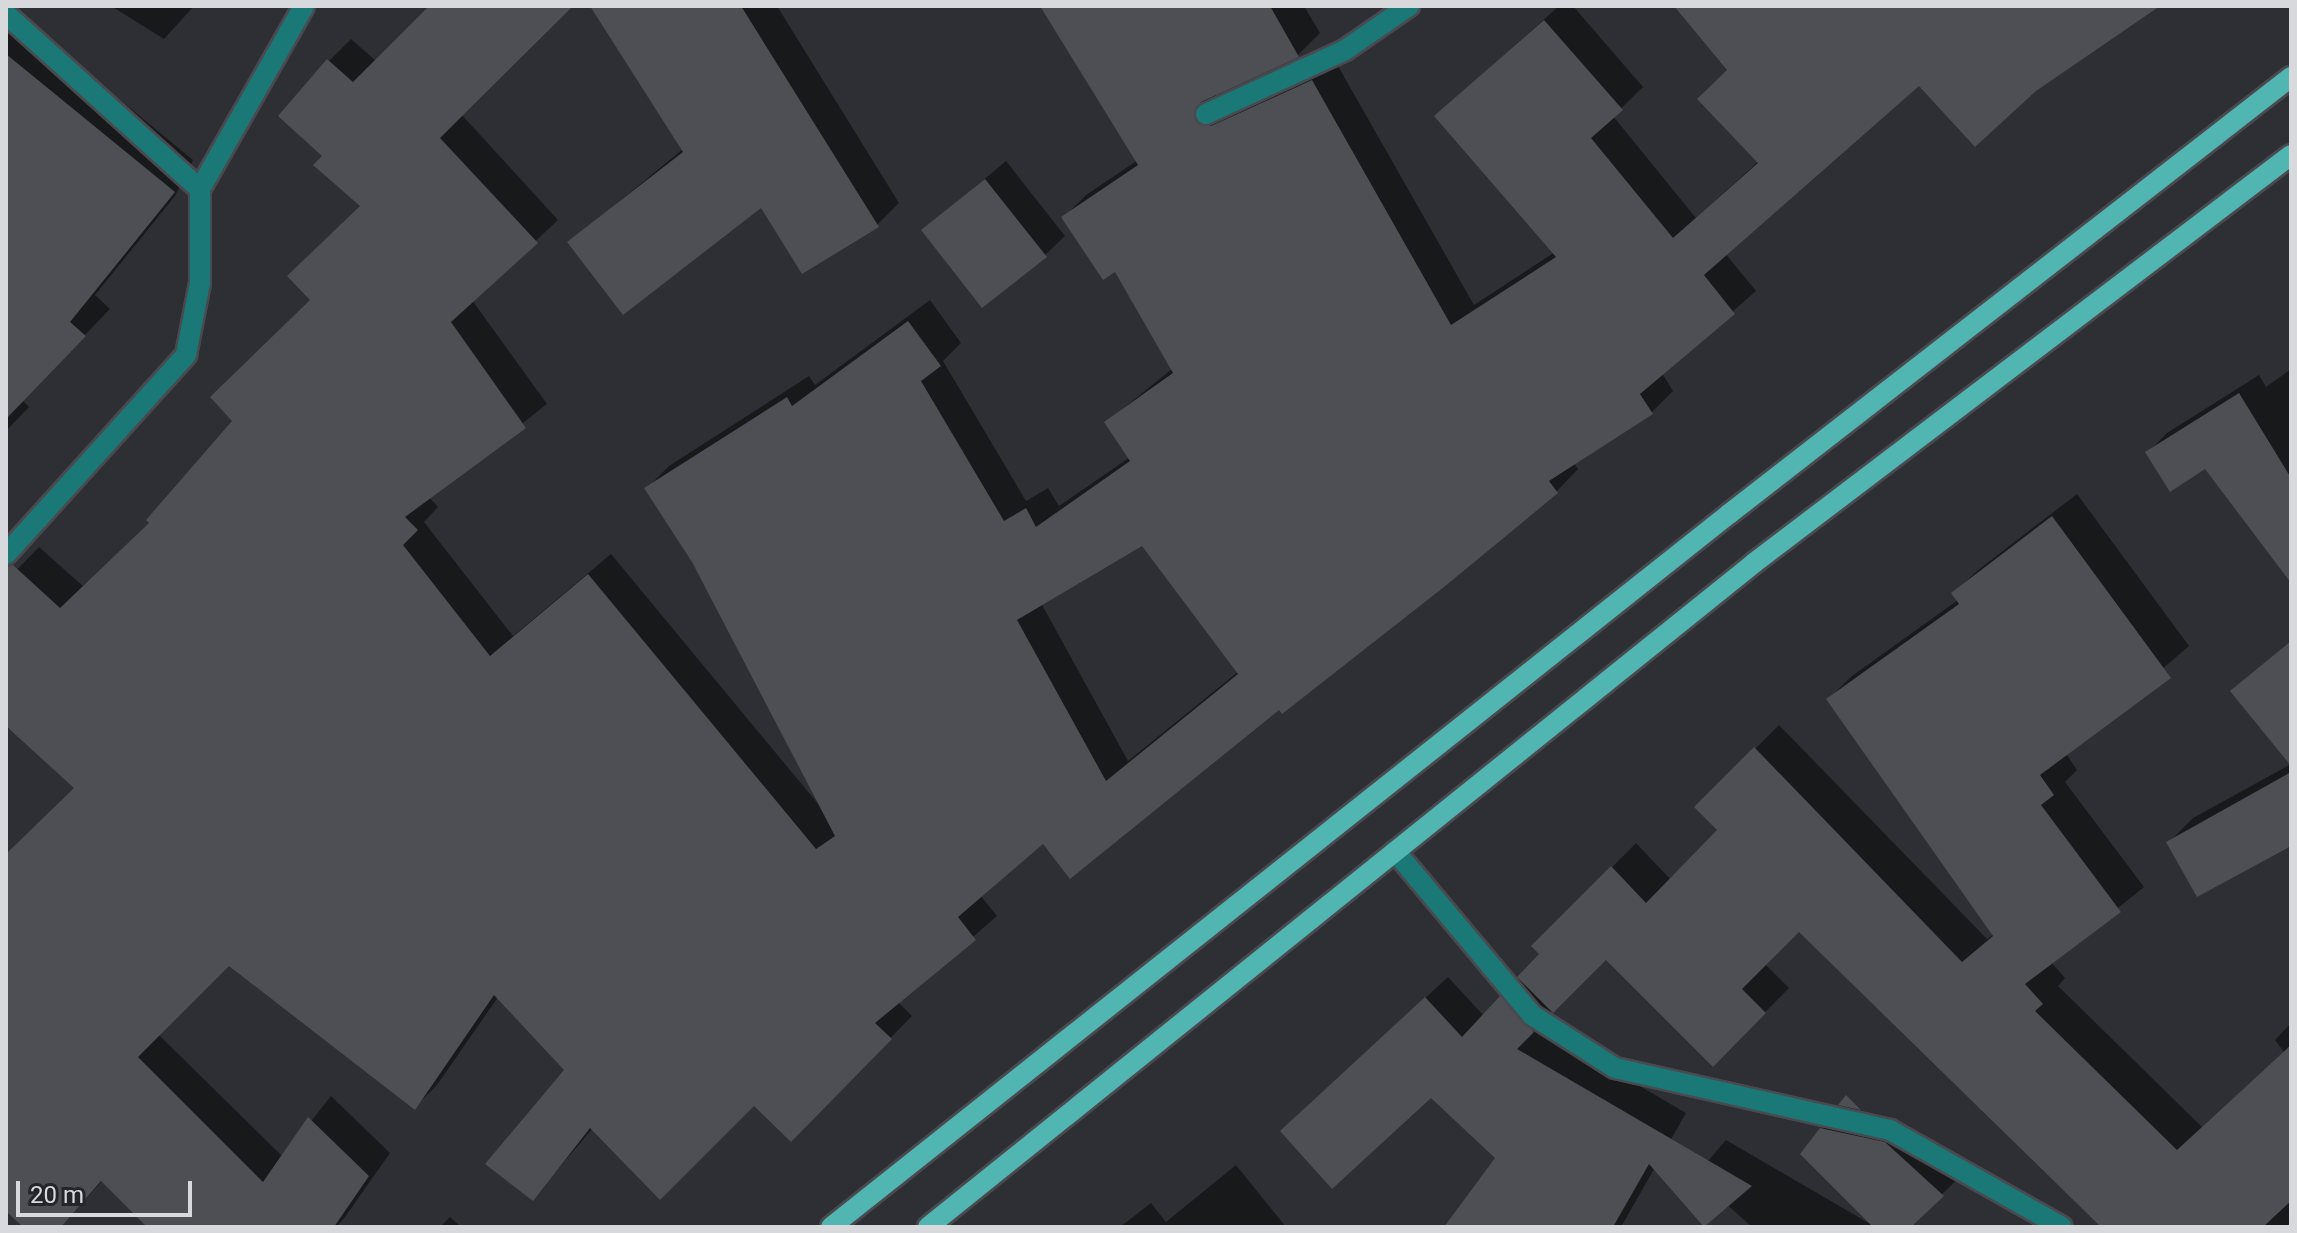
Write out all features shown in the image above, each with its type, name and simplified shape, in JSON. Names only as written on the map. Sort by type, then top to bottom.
[{"type":"main road","points":[[831,1227],[1729,514],[2291,77]]},
{"type":"main road","points":[[928,1227],[1754,563],[2291,155]]},
{"type":"street","points":[[6,554],[186,355],[200,283],[200,189],[304,6]]},
{"type":"street","points":[[1206,114],[1345,50],[1409,6]]},
{"type":"street","points":[[6,14],[200,189]]},
{"type":"street","points":[[1395,851],[1532,1015],[1615,1068],[1890,1130],[2062,1227]]},
{"type":"building","points":[[429,6],[573,6],[440,138],[538,243],[451,322],[526,428],[405,517],[418,530],[403,545],[490,656],[588,574],[816,849],[835,836],[692,562],[644,488],[787,397],[792,406],[908,321],[941,366],[921,381],[1004,521],[1026,508],[1036,527],[1130,461],[1104,422],[1173,373],[1115,272],[1103,280],[1061,217],[1138,165],[1040,6],[1270,6],[1299,57],[1201,102],[1195,120],[1211,126],[1312,80],[1451,325],[1556,257],[1434,116],[1544,20],[1623,110],[1591,138],[1673,238],[1758,163],[1697,99],[1727,70],[1674,6],[2160,6],[2036,91],[1975,147],[1919,86],[1704,275],[1735,314],[1640,394],[1653,414],[1549,481],[1558,493],[1444,587],[1282,714],[1279,710],[1070,879],[1043,844],[958,917],[976,940],[875,1023],[892,1039],[791,1142],[754,1106],[660,1200],[590,1128],[533,1201],[485,1164],[564,1070],[494,995],[415,1110],[229,966],[138,1057],[263,1182],[308,1117],[369,1176],[334,1227],[147,1227],[101,1181],[61,1227],[23,1227],[6,1211],[6,854],[74,788],[6,726],[6,567],[13,565],[60,608],[149,523],[146,520],[232,421],[210,397],[310,300],[287,276],[360,206],[313,165],[322,156],[278,116],[327,59],[353,82]],"holes":[[[1142,546],[1238,674],[1106,781],[1017,620]]]},
{"type":"building","points":[[590,6],[741,6],[879,227],[802,274],[761,208],[623,315],[567,242],[683,152]]},
{"type":"building","points":[[6,54],[175,192],[70,322],[86,336],[6,419]]},
{"type":"building","points":[[985,179],[1047,257],[982,308],[921,230]]},
{"type":"building","points":[[2239,393],[2291,478],[2291,583],[2205,469],[2170,492],[2145,452]]},
{"type":"building","points":[[2052,516],[2171,678],[2040,775],[2054,795],[2041,805],[2121,912],[2025,984],[2043,1004],[2035,1011],[2177,1150],[2291,1045],[2291,1201],[2263,1227],[2101,1227],[1799,932],[1742,989],[1766,1013],[1713,1067],[1606,960],[1553,1013],[1517,977],[1539,954],[1531,946],[1611,866],[1646,903],[1717,830],[1694,807],[1754,747],[1962,962],[1993,936],[1826,699],[1959,604],[1951,593]]},
{"type":"building","points":[[2291,641],[2291,766],[2230,691]]},
{"type":"building","points":[[2291,772],[2291,846],[2197,897],[2166,842]]},
{"type":"building","points":[[1500,996],[1534,1032],[1517,1049],[1752,1186],[1704,1227],[1649,1164],[1613,1227],[1444,1227],[1495,1158],[1431,1098],[1332,1189],[1280,1131],[1425,997],[1462,1037]]},
{"type":"building","points":[[1846,1095],[1861,1110],[1838,1105]]},
{"type":"building","points":[[1820,1128],[1885,1142],[1944,1196],[1911,1227],[1873,1227],[1800,1154]]}]
